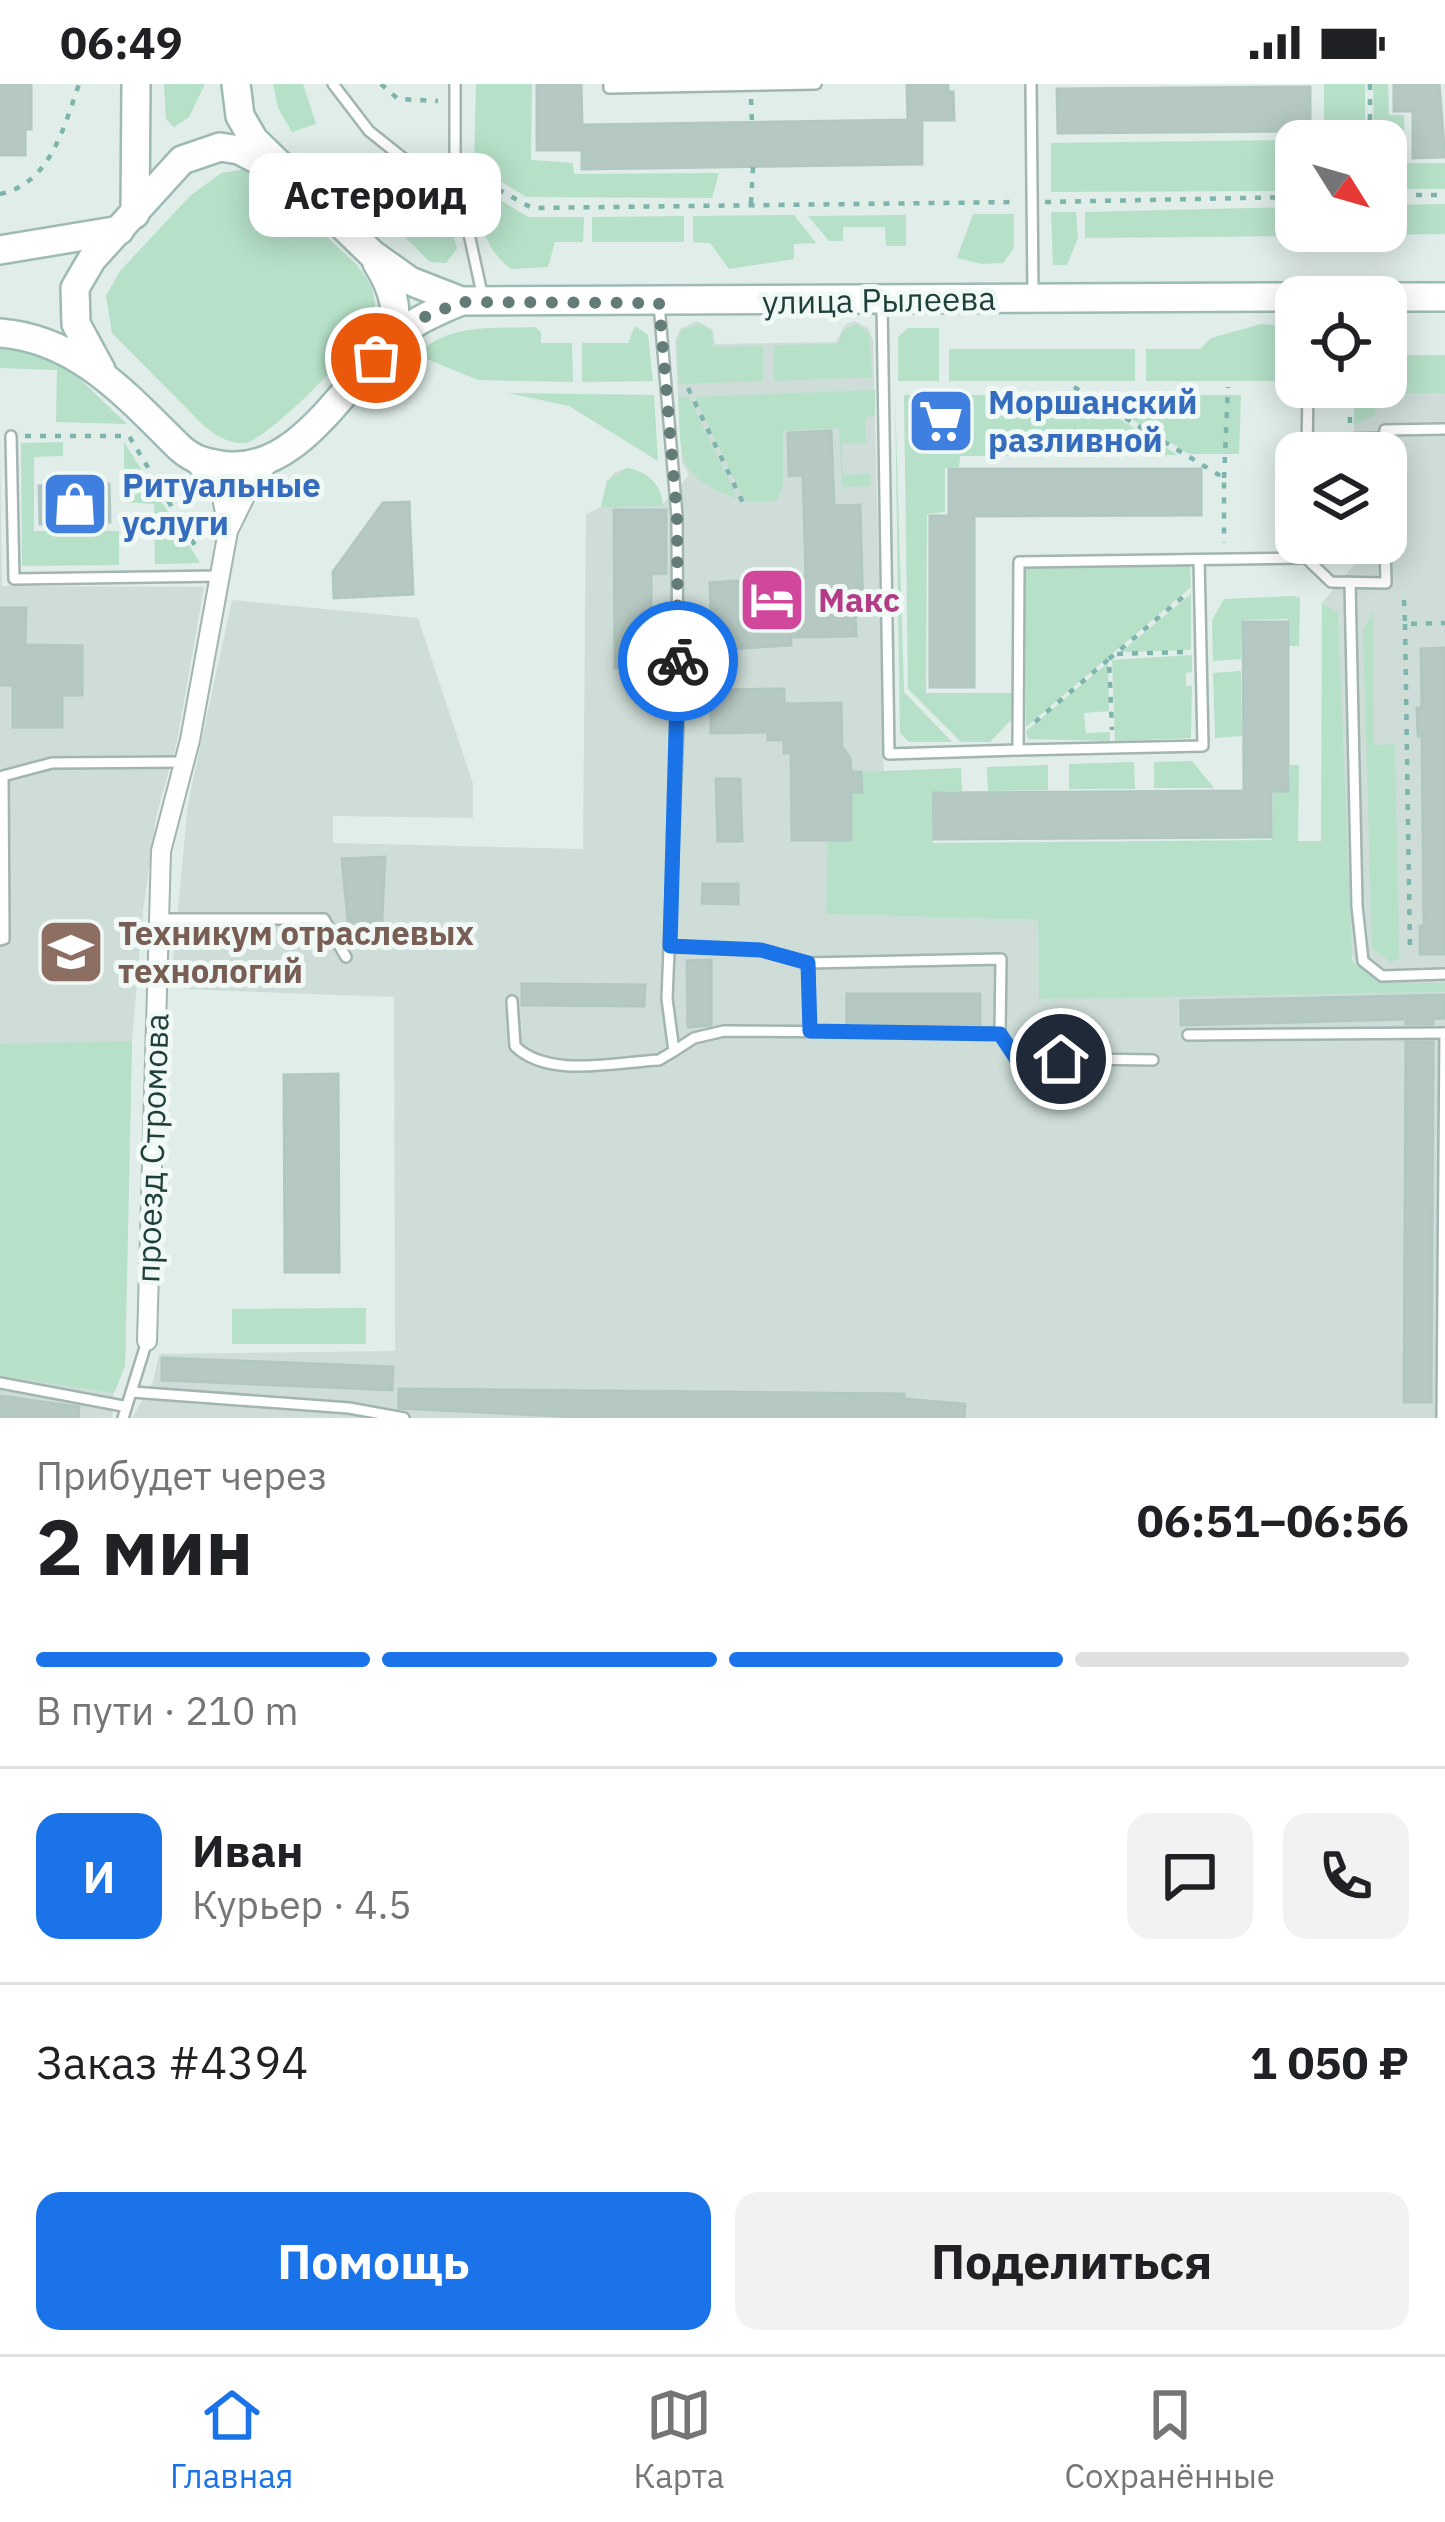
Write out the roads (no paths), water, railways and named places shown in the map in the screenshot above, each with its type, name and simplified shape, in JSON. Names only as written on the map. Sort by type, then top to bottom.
[{"type":"main road","points":[[127,222],[136,84]]},
{"type":"main road","points":[[236,84],[240,116],[254,140],[372,254],[410,281],[472,302]]},
{"type":"main road","points":[[103,374],[76,324],[75,288],[92,260],[182,160],[220,148],[239,150],[303,183]]},
{"type":"main road","points":[[3,250],[127,222]]},
{"type":"main road","points":[[372,254],[394,299],[398,322],[388,343]]},
{"type":"main road","points":[[1407,297],[1445,297]]},
{"type":"main road","name":"улица Рылеева","points":[[472,302],[1275,298]]},
{"type":"main road","points":[[0,333],[32,335],[54,343],[103,374],[193,460],[242,468],[270,462],[300,438],[388,343],[415,321],[472,302]]},
{"type":"street","points":[[193,460],[222,497],[227,539]]},
{"type":"street","name":"проезд Стромова","points":[[147,1341],[161,851],[184,762],[227,539],[252,482],[270,462]]},
{"type":"lane","points":[[333,84],[369,131],[423,174],[455,170]]},
{"type":"lane","points":[[455,84],[455,170],[472,302]]},
{"type":"lane","points":[[609,84],[751,88],[816,84]]},
{"type":"lane","points":[[1031,84],[1034,298]]},
{"type":"lane","points":[[882,299],[889,754],[1203,746],[1199,560]]},
{"type":"lane","points":[[659,303],[677,516],[678,728],[667,998],[674,1051]]},
{"type":"lane","points":[[1385,432],[1445,429]]},
{"type":"lane","points":[[11,436],[14,579],[220,576]]},
{"type":"lane","points":[[1018,751],[1019,562],[1275,559]]},
{"type":"lane","points":[[1312,564],[1331,582],[1352,584],[1386,583],[1386,564]]},
{"type":"lane","points":[[1352,584],[1358,906],[1364,961],[1382,976],[1445,974]]},
{"type":"lane","points":[[0,940],[4,939],[3,776],[52,764],[184,762]]},
{"type":"lane","points":[[159,919],[324,919],[346,957]]},
{"type":"lane","points":[[670,946],[761,950],[808,963],[1001,958],[1000,1034],[1016,1058],[1153,1060]]},
{"type":"lane","points":[[808,963],[810,1031]]},
{"type":"lane","points":[[512,1001],[515,1046],[526,1057],[550,1065],[659,1060],[694,1038],[724,1031],[1000,1034]]},
{"type":"lane","points":[[1188,1036],[1445,1033],[1442,1418]]},
{"type":"lane","points":[[123,1418],[147,1341]]},
{"type":"lane","points":[[0,1383],[124,1406]]},
{"type":"lane","points":[[132,1392],[349,1408],[404,1418]]},
{"type":"place","name":"Астероид","points":[[376,358]]},
{"type":"place","name":"Моршанский разливной","points":[[941,421]]},
{"type":"place","name":"Ритуальные услуги","points":[[75,504]]},
{"type":"place","name":"Макс","points":[[772,600]]},
{"type":"place","name":"Техникум отраслевых технологий","points":[[71,952]]}]
